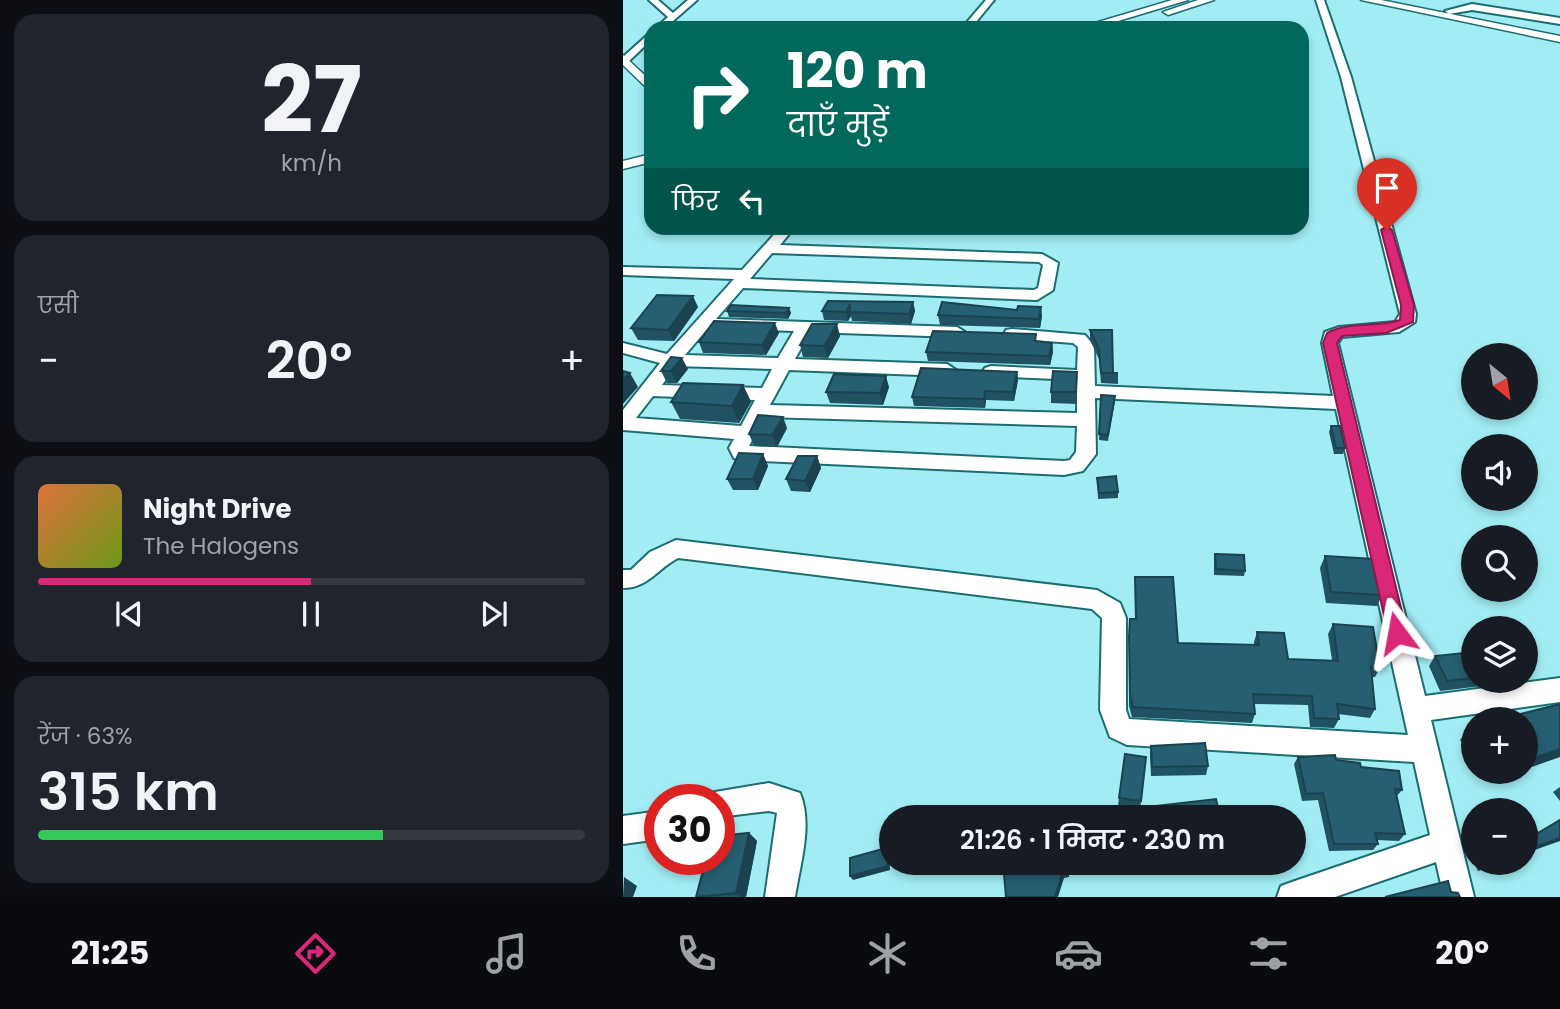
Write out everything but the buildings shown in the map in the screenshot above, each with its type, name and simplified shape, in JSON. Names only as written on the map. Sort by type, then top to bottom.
[{"type":"street","points":[[653,0],[673,17]]},
{"type":"street","points":[[668,21],[693,0]]},
{"type":"street","points":[[972,21],[990,0]]},
{"type":"street","points":[[1108,21],[1183,0]]},
{"type":"street","points":[[1135,21],[1209,0]]},
{"type":"street","points":[[1320,0],[1346,77],[1409,314],[1407,322],[1399,327],[1347,331],[1331,336],[1330,343],[1459,897]]},
{"type":"street","points":[[1366,0],[1560,39]]},
{"type":"street","points":[[1395,0],[1560,33]]},
{"type":"street","points":[[1449,11],[1472,7],[1560,21]]},
{"type":"street","points":[[644,41],[624,59],[644,80]]},
{"type":"street","points":[[623,153],[644,147]]},
{"type":"street","points":[[623,166],[644,160]]},
{"type":"street","points":[[746,433],[623,424],[630,404],[648,390],[780,235]]},
{"type":"street","points":[[623,271],[1030,296],[1045,290],[1051,263],[1042,258],[768,248]]},
{"type":"street","points":[[703,323],[969,333]]},
{"type":"street","points":[[804,327],[746,433],[739,448],[744,455],[1064,468],[1076,466],[1086,454],[1086,346],[1079,339],[996,334]]},
{"type":"street","points":[[623,348],[671,360],[970,371],[1345,403]]},
{"type":"street","points":[[648,390],[762,403],[1087,419]]},
{"type":"street","points":[[623,579],[636,579],[658,558],[675,549],[1097,600],[1105,603],[1114,618],[1113,710],[1119,728],[1127,732],[1424,749]]},
{"type":"street","points":[[1415,709],[1560,690]]},
{"type":"street","points":[[735,801],[769,797],[790,803],[792,820],[780,897]]},
{"type":"street","points":[[623,830],[644,827]]},
{"type":"street","points":[[1292,897],[1446,844]]},
{"type":"route","points":[[1387,230],[1408,305],[1407,322],[1399,327],[1386,329],[1339,332],[1331,336],[1330,343],[1397,633]]}]
